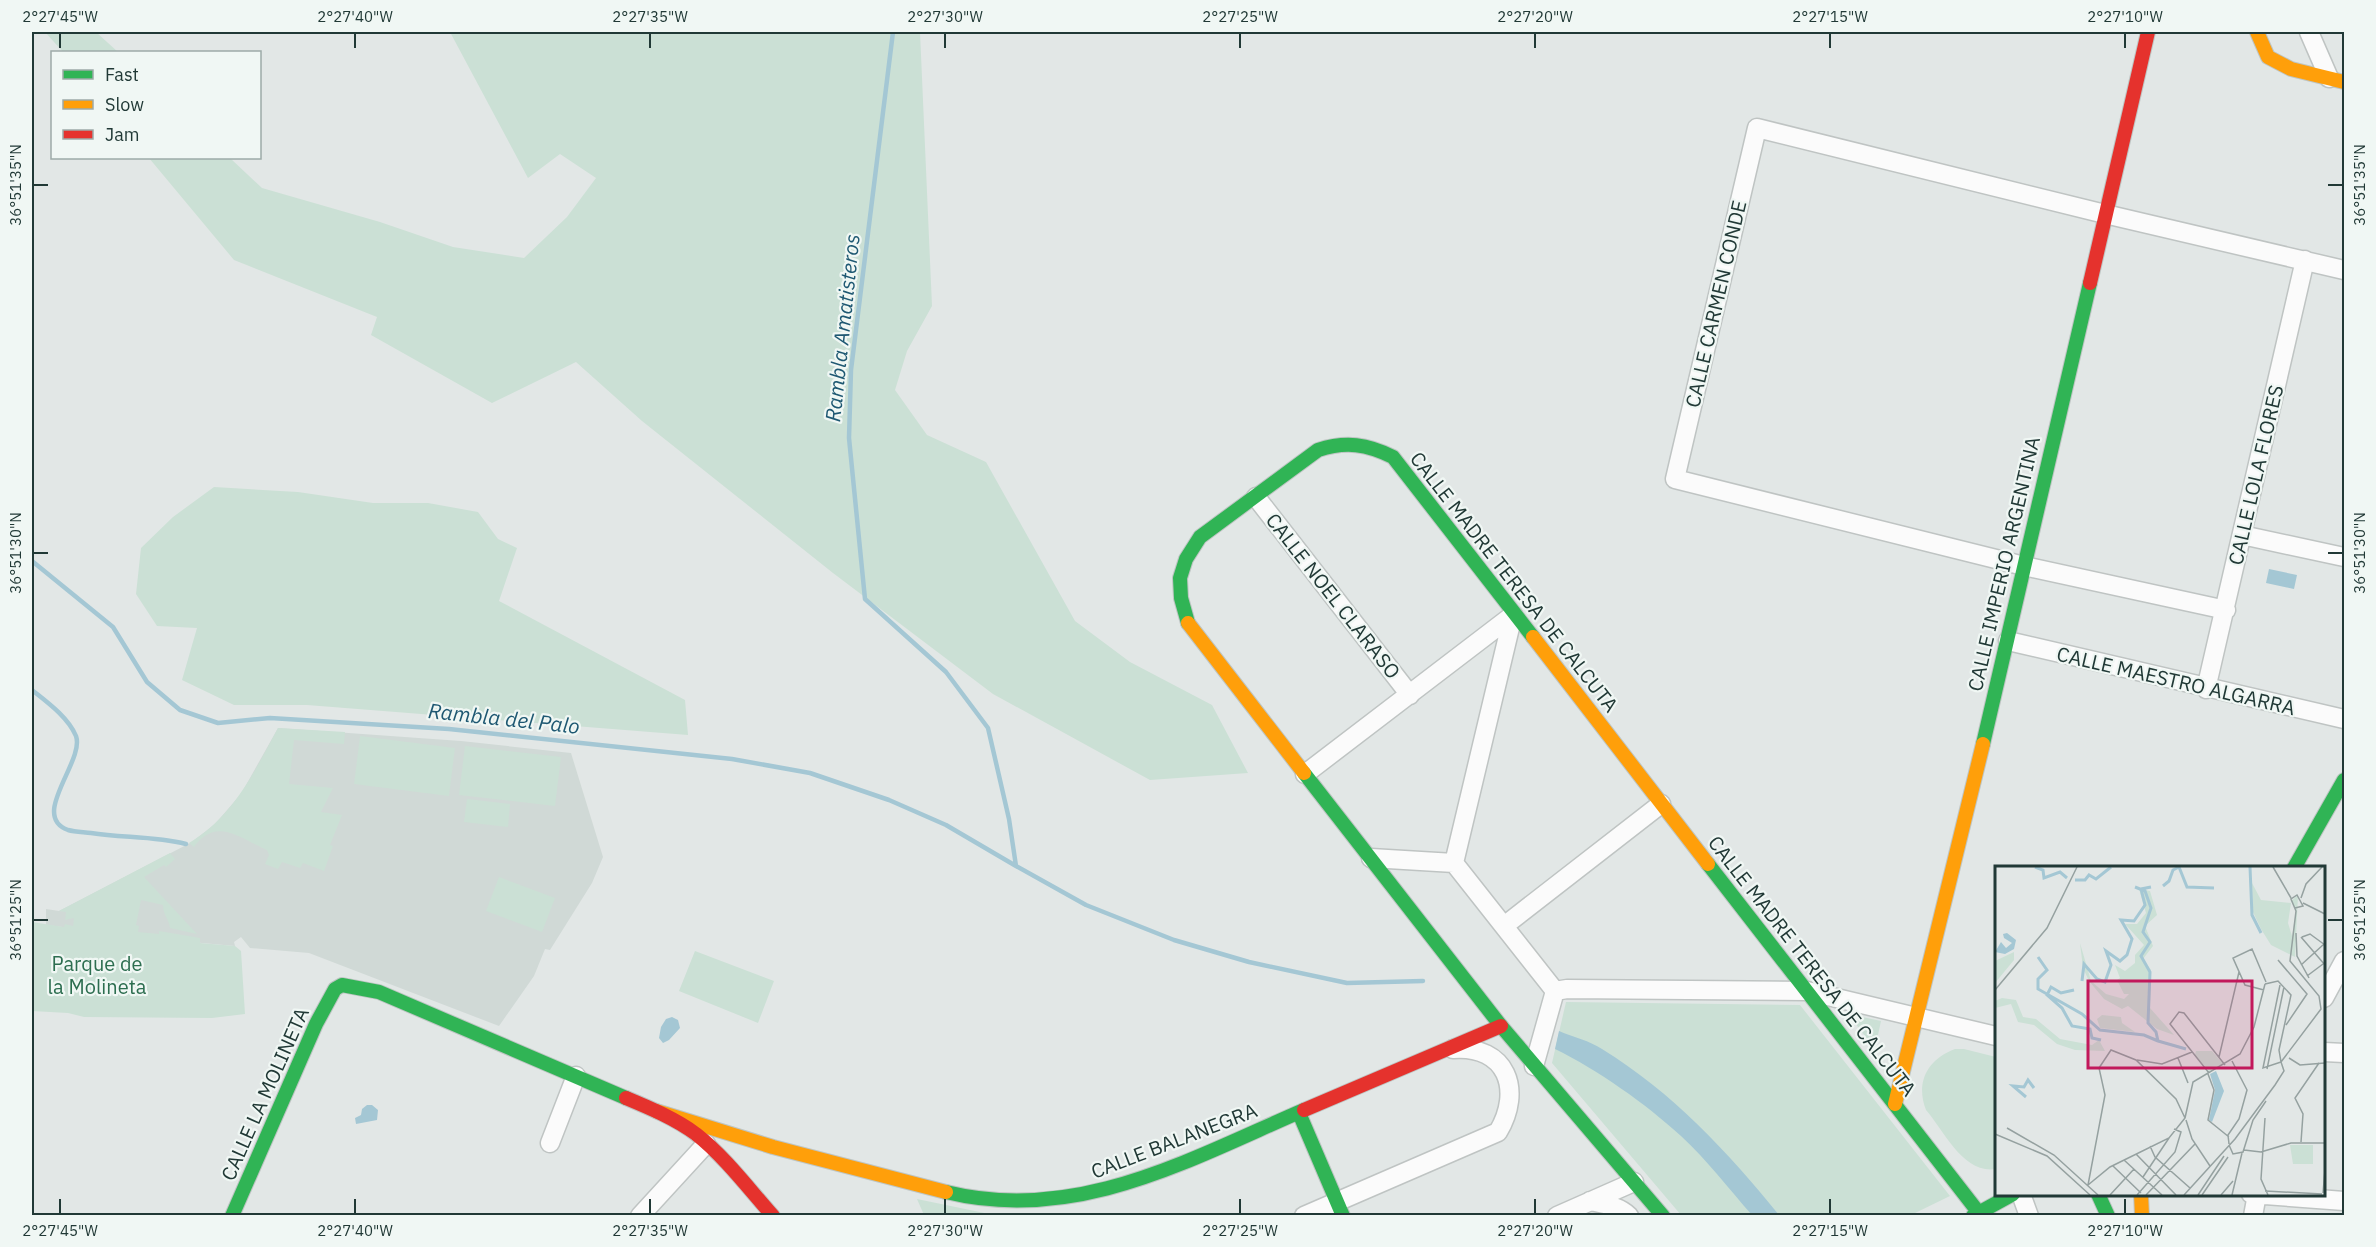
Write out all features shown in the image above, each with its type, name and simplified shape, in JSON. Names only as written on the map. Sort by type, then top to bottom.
[{"type":"street","name":"CALLE IMPERIO ARGENTINA","points":[[1895,1104],[2008,641],[2148,32]]},
{"type":"street","points":[[2257,32],[2268,57],[2291,69],[2337,80]]},
{"type":"street","points":[[2309,32],[2337,80]]},
{"type":"street","name":"CALLE CARMEN CONDE","points":[[2024,566],[1675,479],[1757,128],[2105,214]]},
{"type":"street","points":[[2105,214],[2344,270]]},
{"type":"street","name":"CALLE LOLA FLORES","points":[[2206,688],[2226,610],[2305,260]]},
{"type":"street","name":"CALLE MADRE TERESA DE CALCUTA","points":[[1663,1215],[1501,1026],[1188,623],[1179,597],[1181,570],[1189,552],[1200,537],[1318,450],[1336,443],[1375,447],[1393,458],[1895,1104],[1976,1214]]},
{"type":"street","name":"CALLE NOEL CLARASO","points":[[1256,496],[1410,695]]},
{"type":"street","points":[[2242,535],[2344,557]]},
{"type":"street","points":[[2024,566],[2226,610]]},
{"type":"street","points":[[1305,774],[1513,615]]},
{"type":"street","points":[[1454,863],[1513,615]]},
{"type":"street","name":"CALLE MAESTRO ALGARRA","points":[[2008,641],[2344,719]]},
{"type":"street","points":[[2295,866],[2344,780]]},
{"type":"street","points":[[1504,926],[1661,804]]},
{"type":"street","points":[[1371,858],[1454,863],[1556,991]]},
{"type":"street","points":[[2325,996],[2344,961]]},
{"type":"street","name":"CALLE LA MOLINETA","points":[[232,1215],[316,1024],[335,989],[342,986],[379,992],[576,1076]]},
{"type":"street","points":[[1556,991],[1567,989],[1807,991],[1995,1036]]},
{"type":"street","points":[[1534,1066],[1556,991]]},
{"type":"street","name":"CALLE BALANEGRA","points":[[656,1111],[703,1128],[775,1149],[974,1198],[1008,1202],[1044,1201],[1112,1190],[1501,1026]]},
{"type":"street","points":[[1304,1215],[1340,1209],[1498,1132],[1505,1122],[1510,1104],[1511,1092],[1507,1076],[1497,1061],[1484,1053],[1469,1047],[1448,1049]]},
{"type":"street","points":[[2325,1052],[2344,1053]]},
{"type":"street","points":[[550,1143],[576,1076],[656,1111],[696,1134],[772,1214]]},
{"type":"street","points":[[1299,1113],[1340,1209]]},
{"type":"street","points":[[640,1215],[706,1144]]},
{"type":"street","points":[[761,1157],[775,1149]]},
{"type":"street","points":[[752,1170],[756,1193],[772,1214]]},
{"type":"street","points":[[1557,1215],[1634,1182]]},
{"type":"street","points":[[1976,1214],[2009,1196]]},
{"type":"street","points":[[2022,1196],[2029,1215]]},
{"type":"street","points":[[2099,1196],[2108,1215]]},
{"type":"street","points":[[2141,1196],[2142,1215]]},
{"type":"street","points":[[2253,1215],[2257,1196]]},
{"type":"street","points":[[2272,1196],[2344,1201]]},
{"type":"street","points":[[1590,1201],[1608,1204],[1624,1210],[1629,1215]]},
{"type":"shaded area","points":[[278,728],[461,741],[571,753],[603,857],[592,883],[550,950],[545,949],[534,976],[499,1026],[309,953],[250,948],[241,937],[234,942],[235,946],[46,925],[46,909],[59,911],[192,842],[215,824],[241,794]]},
{"type":"green space","points":[[45,32],[96,32],[117,51],[62,51]]},
{"type":"green space","points":[[450,32],[920,32],[932,306],[907,351],[895,390],[927,435],[986,462],[1075,621],[1130,662],[1212,705],[1248,773],[1150,780],[993,694],[833,573],[642,421],[576,362],[492,403],[371,335],[377,317],[234,260],[150,159],[231,159],[262,188],[380,222],[453,247],[524,258],[567,217],[596,178],[560,154],[528,178]]},
{"type":"green space","points":[[214,487],[298,492],[373,503],[428,503],[478,512],[498,539],[517,548],[499,601],[685,700],[688,735],[307,705],[234,705],[182,680],[197,628],[157,626],[136,594],[141,548],[173,517]]},
{"type":"green space","points":[[278,728],[345,732],[344,744],[294,740],[289,784],[333,788],[321,812],[342,815],[330,845],[333,846],[324,871],[303,863],[300,868],[282,862],[278,869],[265,864],[269,855],[267,850],[239,836],[221,831],[203,838],[194,847],[189,843],[205,832],[230,807],[251,776]]},
{"type":"green space","points":[[360,736],[455,748],[449,796],[354,784]]},
{"type":"green space","points":[[465,746],[561,757],[555,806],[459,795]]},
{"type":"green space","points":[[467,799],[510,804],[508,827],[464,822]]},
{"type":"green space","name":"Parque de la Molineta","points":[[170,853],[175,859],[166,867],[164,865],[144,877],[197,934],[170,928],[163,905],[141,900],[136,925],[139,926],[138,932],[159,934],[159,931],[200,938],[200,943],[235,946],[241,951],[245,1014],[212,1018],[84,1017],[68,1013],[32,1011],[32,922],[64,927],[65,924],[73,926],[74,918],[65,920],[66,912],[59,911]]},
{"type":"green space","points":[[499,877],[555,898],[542,932],[486,911]]},
{"type":"green space","points":[[695,951],[774,981],[758,1023],[679,991]]},
{"type":"green space","points":[[1566,1002],[1800,1005],[1950,1196],[1911,1215],[1681,1215],[1552,1063]]},
{"type":"green space","points":[[1848,1014],[1881,1021],[1875,1049]]},
{"type":"green space","points":[[1955,1049],[1964,1049],[1995,1057],[1995,1169],[1984,1169],[1964,1158],[1926,1110],[1923,1100],[1923,1081],[1931,1065]]},
{"type":"green space","points":[[917,1199],[994,1215],[924,1215]]},
{"type":"water","points":[[2269,569],[2297,575],[2294,589],[2266,583]]},
{"type":"water","points":[[672,1017],[678,1020],[680,1028],[663,1043],[659,1038],[661,1027],[666,1019]]},
{"type":"water","points":[[1559,1031],[1597,1046],[1652,1084],[1698,1124],[1779,1215],[1752,1215],[1700,1155],[1667,1124],[1605,1077],[1555,1049]]},
{"type":"water","points":[[367,1105],[372,1105],[378,1110],[377,1120],[356,1124],[355,1118],[361,1115],[362,1109]]},
{"type":"waterway","name":"Rambla Amatisteros","points":[[893,32],[851,370],[849,438],[865,599],[946,672],[988,728],[1009,819],[1016,866],[1086,905],[1174,940],[1249,962],[1347,983],[1423,981]]},
{"type":"waterway","name":"Rambla del Palo","points":[[32,561],[113,627],[147,682],[180,710],[218,723],[270,718],[449,729],[732,759],[810,773],[889,800],[946,825],[1016,866]]},
{"type":"waterway","points":[[32,690],[63,716],[76,736],[77,747],[56,801],[54,813],[58,823],[73,831],[186,844]]},
{"type":"traffic: fast","points":[[1983,744],[2090,283]]},
{"type":"traffic: fast","points":[[1188,623],[1181,598],[1180,578],[1186,559],[1200,537],[1318,450],[1338,445],[1356,445],[1393,457],[1533,637]]},
{"type":"traffic: fast","points":[[1304,773],[1501,1026],[1663,1216]]},
{"type":"traffic: fast","points":[[2295,866],[2344,780]]},
{"type":"traffic: fast","points":[[1708,864],[1979,1213]]},
{"type":"traffic: fast","points":[[232,1216],[316,1024],[335,989],[342,985],[379,992],[626,1098]]},
{"type":"traffic: fast","points":[[946,1192],[994,1200],[1040,1200],[1086,1193],[1130,1182],[1174,1166],[1304,1110]]},
{"type":"traffic: fast","points":[[1299,1113],[1343,1216]]},
{"type":"traffic: fast","points":[[1973,1216],[2009,1196]]},
{"type":"traffic: fast","points":[[2099,1196],[2108,1216]]},
{"type":"traffic: slow","points":[[2257,32],[2268,57],[2291,69],[2344,82]]},
{"type":"traffic: slow","points":[[1188,623],[1304,773]]},
{"type":"traffic: slow","points":[[1533,637],[1708,864]]},
{"type":"traffic: slow","points":[[1895,1104],[1983,744]]},
{"type":"traffic: slow","points":[[656,1111],[773,1147],[946,1192]]},
{"type":"traffic: slow","points":[[2141,1196],[2142,1216]]},
{"type":"traffic: jam","points":[[2090,283],[2148,32]]},
{"type":"traffic: jam","points":[[1304,1110],[1501,1026]]},
{"type":"traffic: jam","points":[[626,1098],[671,1119],[696,1134],[727,1163],[773,1216]]}]
